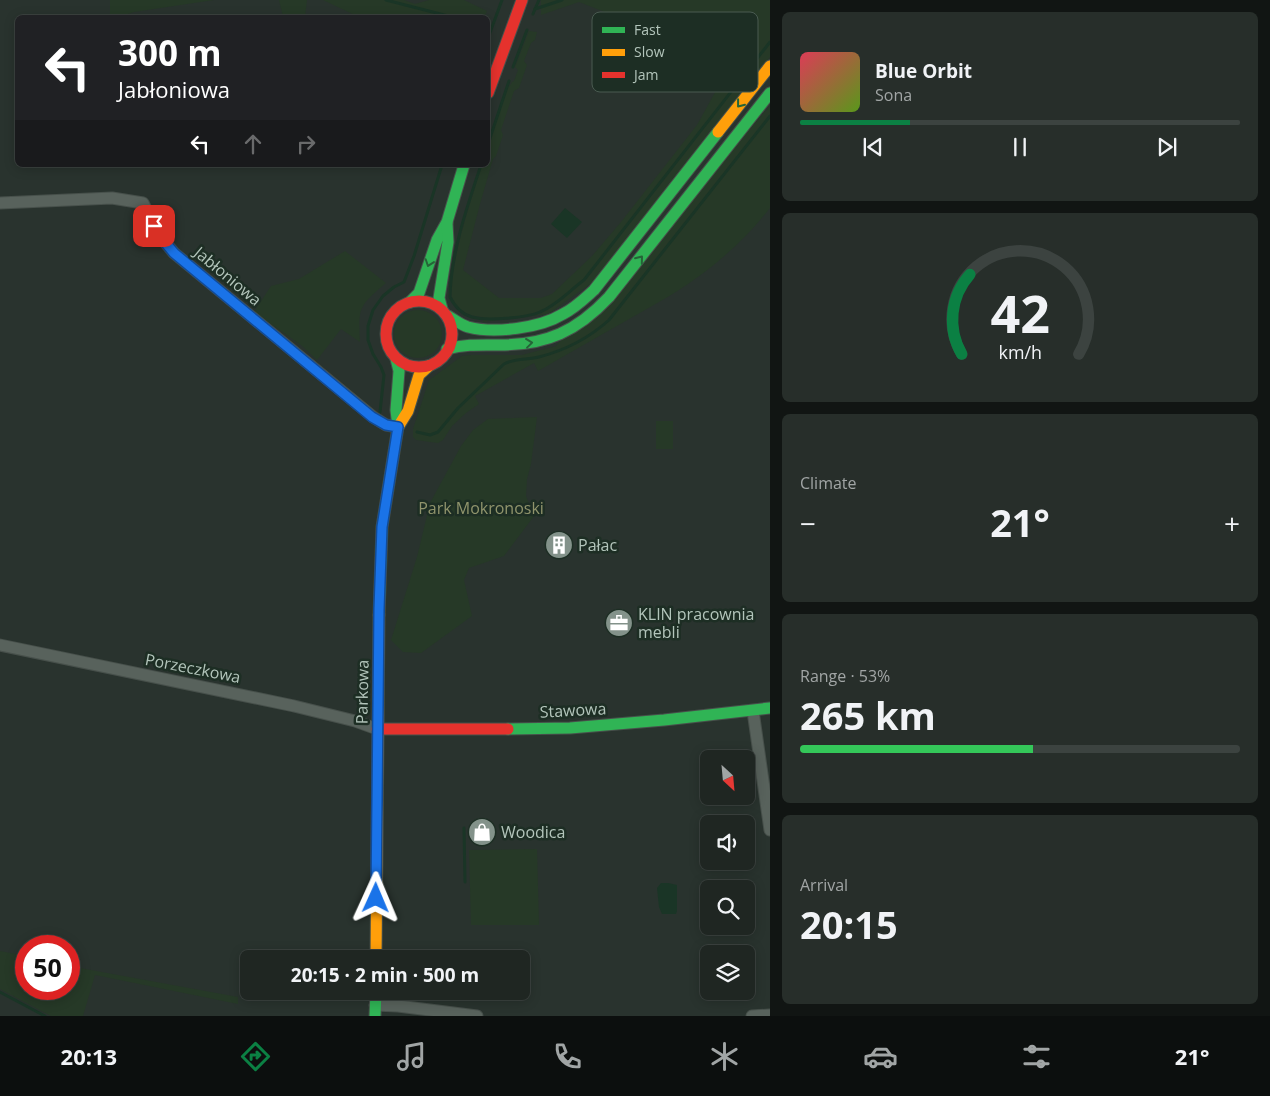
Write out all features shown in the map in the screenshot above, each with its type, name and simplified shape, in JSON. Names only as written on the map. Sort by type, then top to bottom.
[{"type":"main road","points":[[490,87],[522,0]]},
{"type":"main road","points":[[758,81],[770,66]]},
{"type":"main road","points":[[410,302],[419,300],[431,302],[465,326],[480,328],[528,327],[547,322],[573,309],[594,290],[750,92]]},
{"type":"main road","points":[[447,349],[463,344],[503,345],[533,343],[564,334],[587,320],[609,297],[770,93]]},
{"type":"main road","points":[[447,222],[448,242],[439,298],[452,328],[452,339],[441,358],[429,366],[414,367],[396,359],[388,346],[386,334],[389,321],[397,311],[419,293],[437,240],[447,222],[463,167]]},
{"type":"main road","name":"Parkowa","points":[[376,950],[379,609],[382,527],[398,427],[396,410],[399,371],[396,359]]},
{"type":"main road","name":"Parkowa","points":[[398,427],[408,411],[419,375],[429,366]]},
{"type":"main road","name":"Stawowa","points":[[378,729],[578,727],[770,708]]},
{"type":"street","name":"Jabłoniowa","points":[[0,203],[112,198],[143,203],[159,235],[174,253],[372,417],[386,425],[398,427]]},
{"type":"street","name":"Porzeczkowa","points":[[0,645],[294,706],[355,721],[378,729]]},
{"type":"street","points":[[753,711],[770,830]]},
{"type":"street","points":[[375,1010],[398,1006],[477,1016]]},
{"type":"street","points":[[752,1016],[770,1015]]},
{"type":"green space","points":[[110,0],[214,0],[125,15],[110,15]]},
{"type":"green space","points":[[279,0],[307,0],[305,15],[283,15]]},
{"type":"green space","points":[[323,0],[404,0],[415,4],[429,0],[464,0],[487,11],[485,15],[355,15]]},
{"type":"green space","points":[[541,0],[770,0],[770,57],[758,72],[758,12],[605,12],[579,2],[541,15]]},
{"type":"green space","points":[[529,31],[537,32],[535,40],[531,43],[524,61],[527,65],[519,88],[514,91],[501,130],[503,135],[496,156],[493,159],[463,270],[499,298],[541,298],[552,294],[592,256],[697,125],[715,92],[742,92],[593,282],[548,314],[483,322],[483,317],[465,313],[455,305],[451,290],[461,234],[481,167],[490,167],[490,142],[507,87],[514,81],[518,70],[515,67]]},
{"type":"green space","points":[[770,106],[770,208],[735,246],[709,269],[666,298],[538,371],[534,363],[475,396],[479,404],[452,426],[443,440],[438,443],[416,440],[413,437],[413,429],[429,380],[462,356],[522,355],[556,346]]},
{"type":"green space","points":[[345,251],[386,283],[370,297],[362,308],[359,321],[360,342],[341,329],[317,360],[301,345],[254,312],[271,286],[299,279]]},
{"type":"green space","points":[[413,310],[423,310],[432,314],[438,320],[442,334],[438,348],[432,354],[423,358],[413,358],[404,354],[398,348],[394,339],[394,329],[398,320],[404,314]]},
{"type":"green space","name":"Park Mokronoski","points":[[537,417],[526,496],[534,516],[504,556],[469,568],[464,580],[472,616],[421,653],[403,652],[391,640],[417,557],[430,503],[461,446],[473,430],[488,419]]},
{"type":"green space","points":[[656,421],[673,421],[673,449],[656,449]]},
{"type":"green space","points":[[537,849],[539,925],[471,925],[469,850]]},
{"type":"green space","points":[[0,951],[15,954],[15,997],[0,989]]},
{"type":"green space","points":[[80,968],[238,997],[238,1004],[95,975],[83,1016],[51,1016],[21,1000],[80,1000]]},
{"type":"shaded area","points":[[565,208],[582,222],[567,238],[551,224]]},
{"type":"shaded area","points":[[661,883],[677,885],[676,914],[662,914],[659,907],[657,888]]},
{"type":"waterway","points":[[386,0],[444,15]]},
{"type":"waterway","points":[[490,33],[502,0]]},
{"type":"waterway","points":[[535,9],[539,0]]},
{"type":"waterway","points":[[533,14],[535,9],[562,0]]},
{"type":"waterway","points":[[513,67],[527,30]]},
{"type":"waterway","points":[[758,57],[770,42]]},
{"type":"waterway","points":[[490,138],[509,81]]},
{"type":"waterway","points":[[480,167],[465,213],[453,263],[450,297],[456,307],[468,316],[496,319],[534,314],[557,302],[584,280],[731,92]]},
{"type":"waterway","points":[[417,432],[430,435],[438,432],[458,408],[504,364],[558,351],[585,338],[609,320],[770,116]]},
{"type":"waterway","points":[[380,412],[384,375],[368,340],[368,326],[373,310],[383,296],[404,282],[441,167]]},
{"type":"waterway","points":[[464,828],[465,882]]},
{"type":"waterway","points":[[0,992],[45,1016]]},
{"type":"traffic: fast","points":[[447,349],[467,346],[517,344],[547,339],[560,334],[585,319],[609,297],[770,93]]},
{"type":"traffic: fast","points":[[448,316],[468,327],[504,330],[542,323],[572,309],[594,290],[718,132]]},
{"type":"traffic: fast","points":[[410,302],[419,293],[437,240],[447,222],[463,167]]},
{"type":"traffic: fast","points":[[442,309],[439,298],[448,242],[447,223]]},
{"type":"traffic: fast","points":[[379,615],[382,527],[398,427],[396,410],[399,371],[396,359]]},
{"type":"traffic: fast","points":[[508,729],[570,728],[770,708]]},
{"type":"traffic: fast","points":[[375,1016],[376,1000]]},
{"type":"traffic: slow","points":[[758,81],[770,66]]},
{"type":"traffic: slow","points":[[718,132],[750,92]]},
{"type":"traffic: slow","points":[[398,427],[408,411],[419,375],[429,366]]},
{"type":"traffic: slow","points":[[376,950],[379,615]]},
{"type":"traffic: jam","points":[[490,88],[522,0]]},
{"type":"traffic: jam","points":[[419,301],[431,304],[442,311],[449,322],[452,334],[449,346],[442,357],[431,364],[419,367],[407,364],[396,357],[389,346],[386,334],[389,322],[396,311],[407,304],[419,301]]},
{"type":"traffic: jam","points":[[377,729],[508,729]]},
{"type":"place","name":"Pałac","points":[[559,545]]},
{"type":"place","name":"KLIN pracownia mebli","points":[[619,623]]},
{"type":"place","name":"Woodica","points":[[482,832]]},
{"type":"route","points":[[154,226],[174,253],[338,389],[372,417],[386,425],[398,427],[382,527],[379,609],[376,898]]}]
